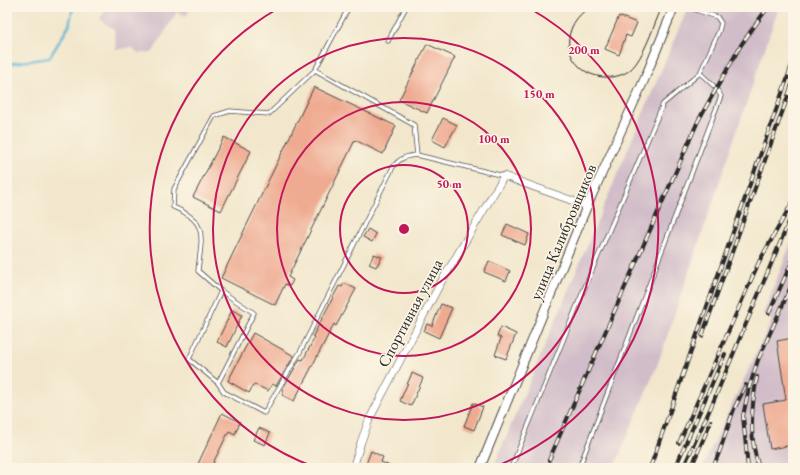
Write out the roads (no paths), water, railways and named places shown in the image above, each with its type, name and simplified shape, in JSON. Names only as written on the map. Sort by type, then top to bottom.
[{"type":"street","name":"улица Калибровщиков","points":[[480,468],[588,206],[645,78],[674,7]]},
{"type":"street","points":[[504,176],[588,206]]},
{"type":"street","name":"Спортивная улица","points":[[354,468],[361,442],[372,413],[440,284],[504,176]]},
{"type":"lane","points":[[218,383],[254,313],[198,272],[202,232],[196,220],[184,211],[174,207],[174,189],[214,116],[230,111],[269,114],[315,70],[349,7]]},
{"type":"lane","points":[[388,41],[406,7]]},
{"type":"lane","points":[[511,468],[578,301],[663,104],[700,73],[719,32],[721,23],[717,17],[687,7]]},
{"type":"lane","points":[[315,70],[414,125],[417,155]]},
{"type":"lane","points":[[579,468],[721,96],[716,88],[700,73]]},
{"type":"lane","points":[[222,291],[189,359],[218,383],[224,392],[264,413],[300,352],[393,167],[398,160],[406,156],[417,155],[504,176]]},
{"type":"waterway","points":[[7,64],[49,58],[69,26],[73,7]]},
{"type":"tram line","points":[[591,7],[577,18],[573,26],[569,42],[570,51],[573,59],[584,70],[590,74],[604,77],[624,74],[635,65],[644,49],[662,7]]},
{"type":"railway","points":[[549,460],[698,121],[741,45],[768,7]]},
{"type":"railway","points":[[650,468],[793,62]]},
{"type":"railway","points":[[702,336],[793,82]]},
{"type":"railway","points":[[679,443],[759,262],[793,201]]},
{"type":"railway","points":[[683,468],[711,407],[793,212]]},
{"type":"railway","points":[[769,313],[793,259]]},
{"type":"railway","points":[[748,468],[743,416],[749,388],[758,360],[793,282]]},
{"type":"railway","points":[[675,468],[725,354]]},
{"type":"railway","points":[[757,377],[753,400],[752,434],[759,468]]},
{"type":"railway","points":[[713,468],[734,409],[746,385]]},
{"type":"railway","points":[[691,468],[711,421]]}]
